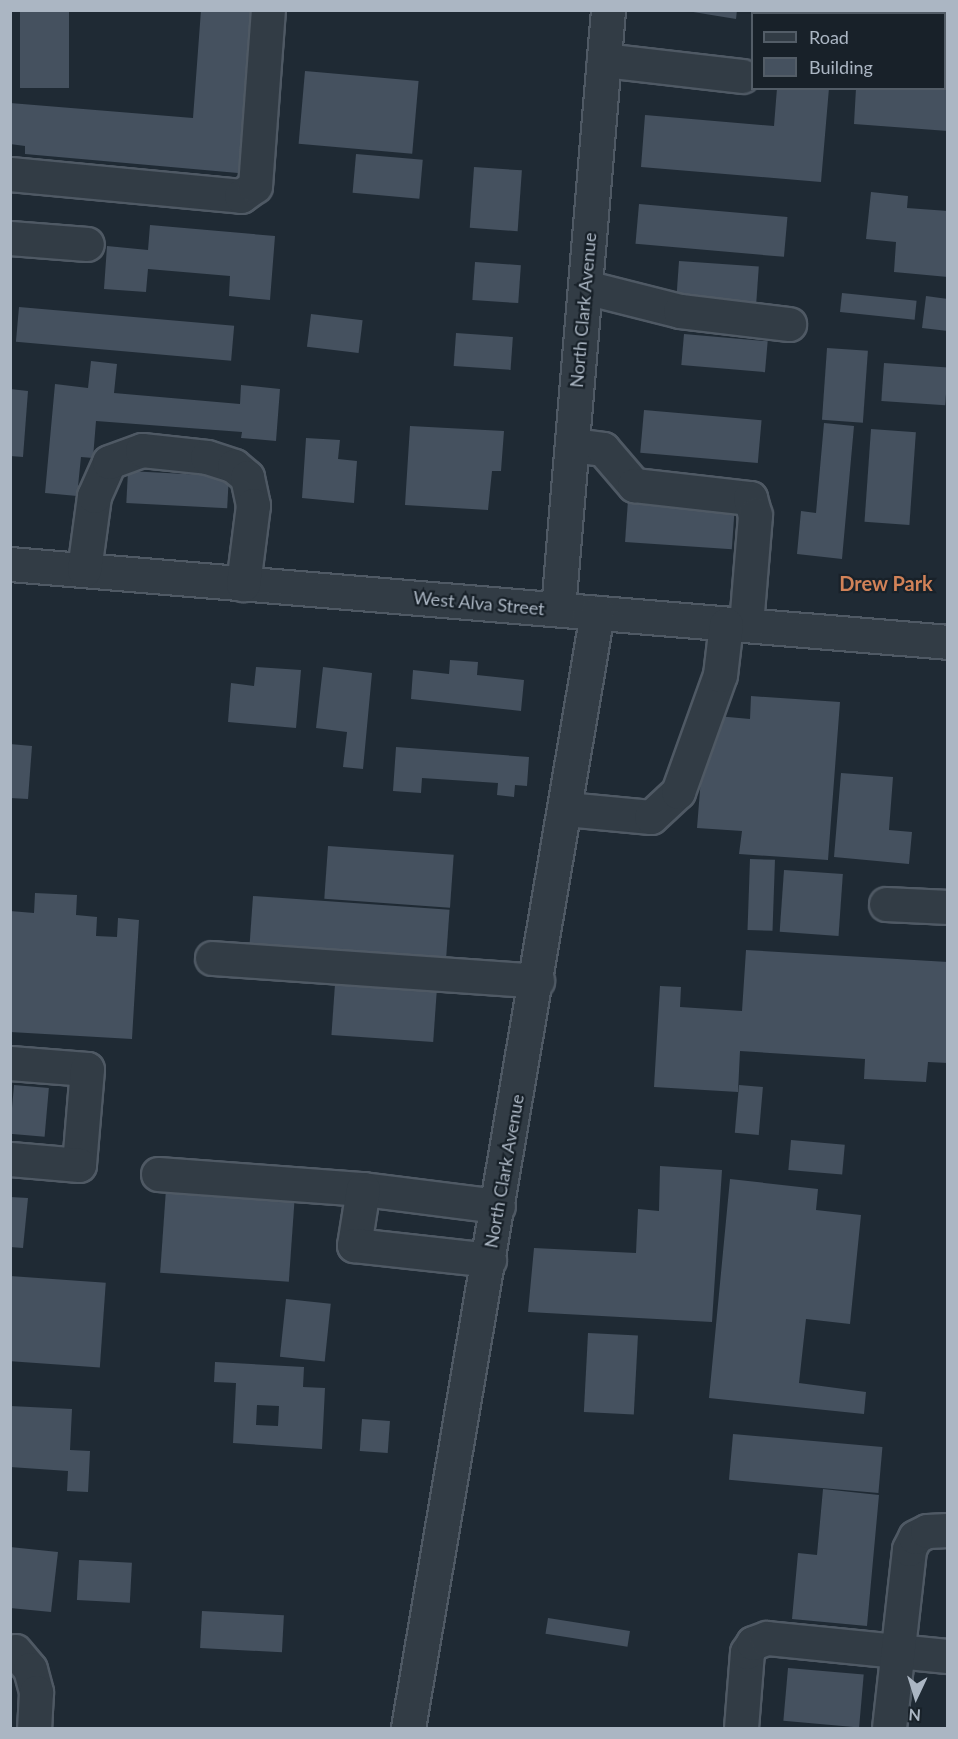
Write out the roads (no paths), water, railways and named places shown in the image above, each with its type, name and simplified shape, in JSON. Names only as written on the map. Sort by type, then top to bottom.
[{"type":"street","points":[[10,174],[241,196],[255,186],[268,10]]},
{"type":"street","name":"North Clark Avenue","points":[[558,609],[608,10]]},
{"type":"street","points":[[604,60],[742,76]]},
{"type":"street","points":[[10,238],[87,244]]},
{"type":"street","points":[[585,287],[680,311],[789,324]]},
{"type":"street","points":[[566,809],[651,817],[678,792],[736,624],[755,516],[750,498],[634,485],[603,449],[572,445]]},
{"type":"street","points":[[84,570],[94,496],[109,462],[142,450],[207,457],[234,466],[247,477],[253,505],[243,584]]},
{"type":"street","name":"West Alva Street","points":[[10,564],[948,642]]},
{"type":"street","name":"North Clark Avenue","points":[[408,1728],[537,981],[597,613]]},
{"type":"street","points":[[886,904],[948,907]]},
{"type":"street","points":[[212,958],[537,981]]},
{"type":"street","points":[[10,1063],[87,1069],[79,1165],[10,1159]]},
{"type":"street","points":[[158,1174],[363,1189],[498,1206]]},
{"type":"street","points":[[363,1189],[354,1245],[489,1260]]},
{"type":"street","points":[[889,1728],[909,1549],[921,1534],[948,1530]]},
{"type":"street","points":[[741,1728],[747,1652],[753,1643],[767,1638],[948,1656]]},
{"type":"street","points":[[15,1651],[30,1669],[36,1692],[34,1728]]},
{"type":"district","name":"Drew Park","points":[[886,583]]}]
